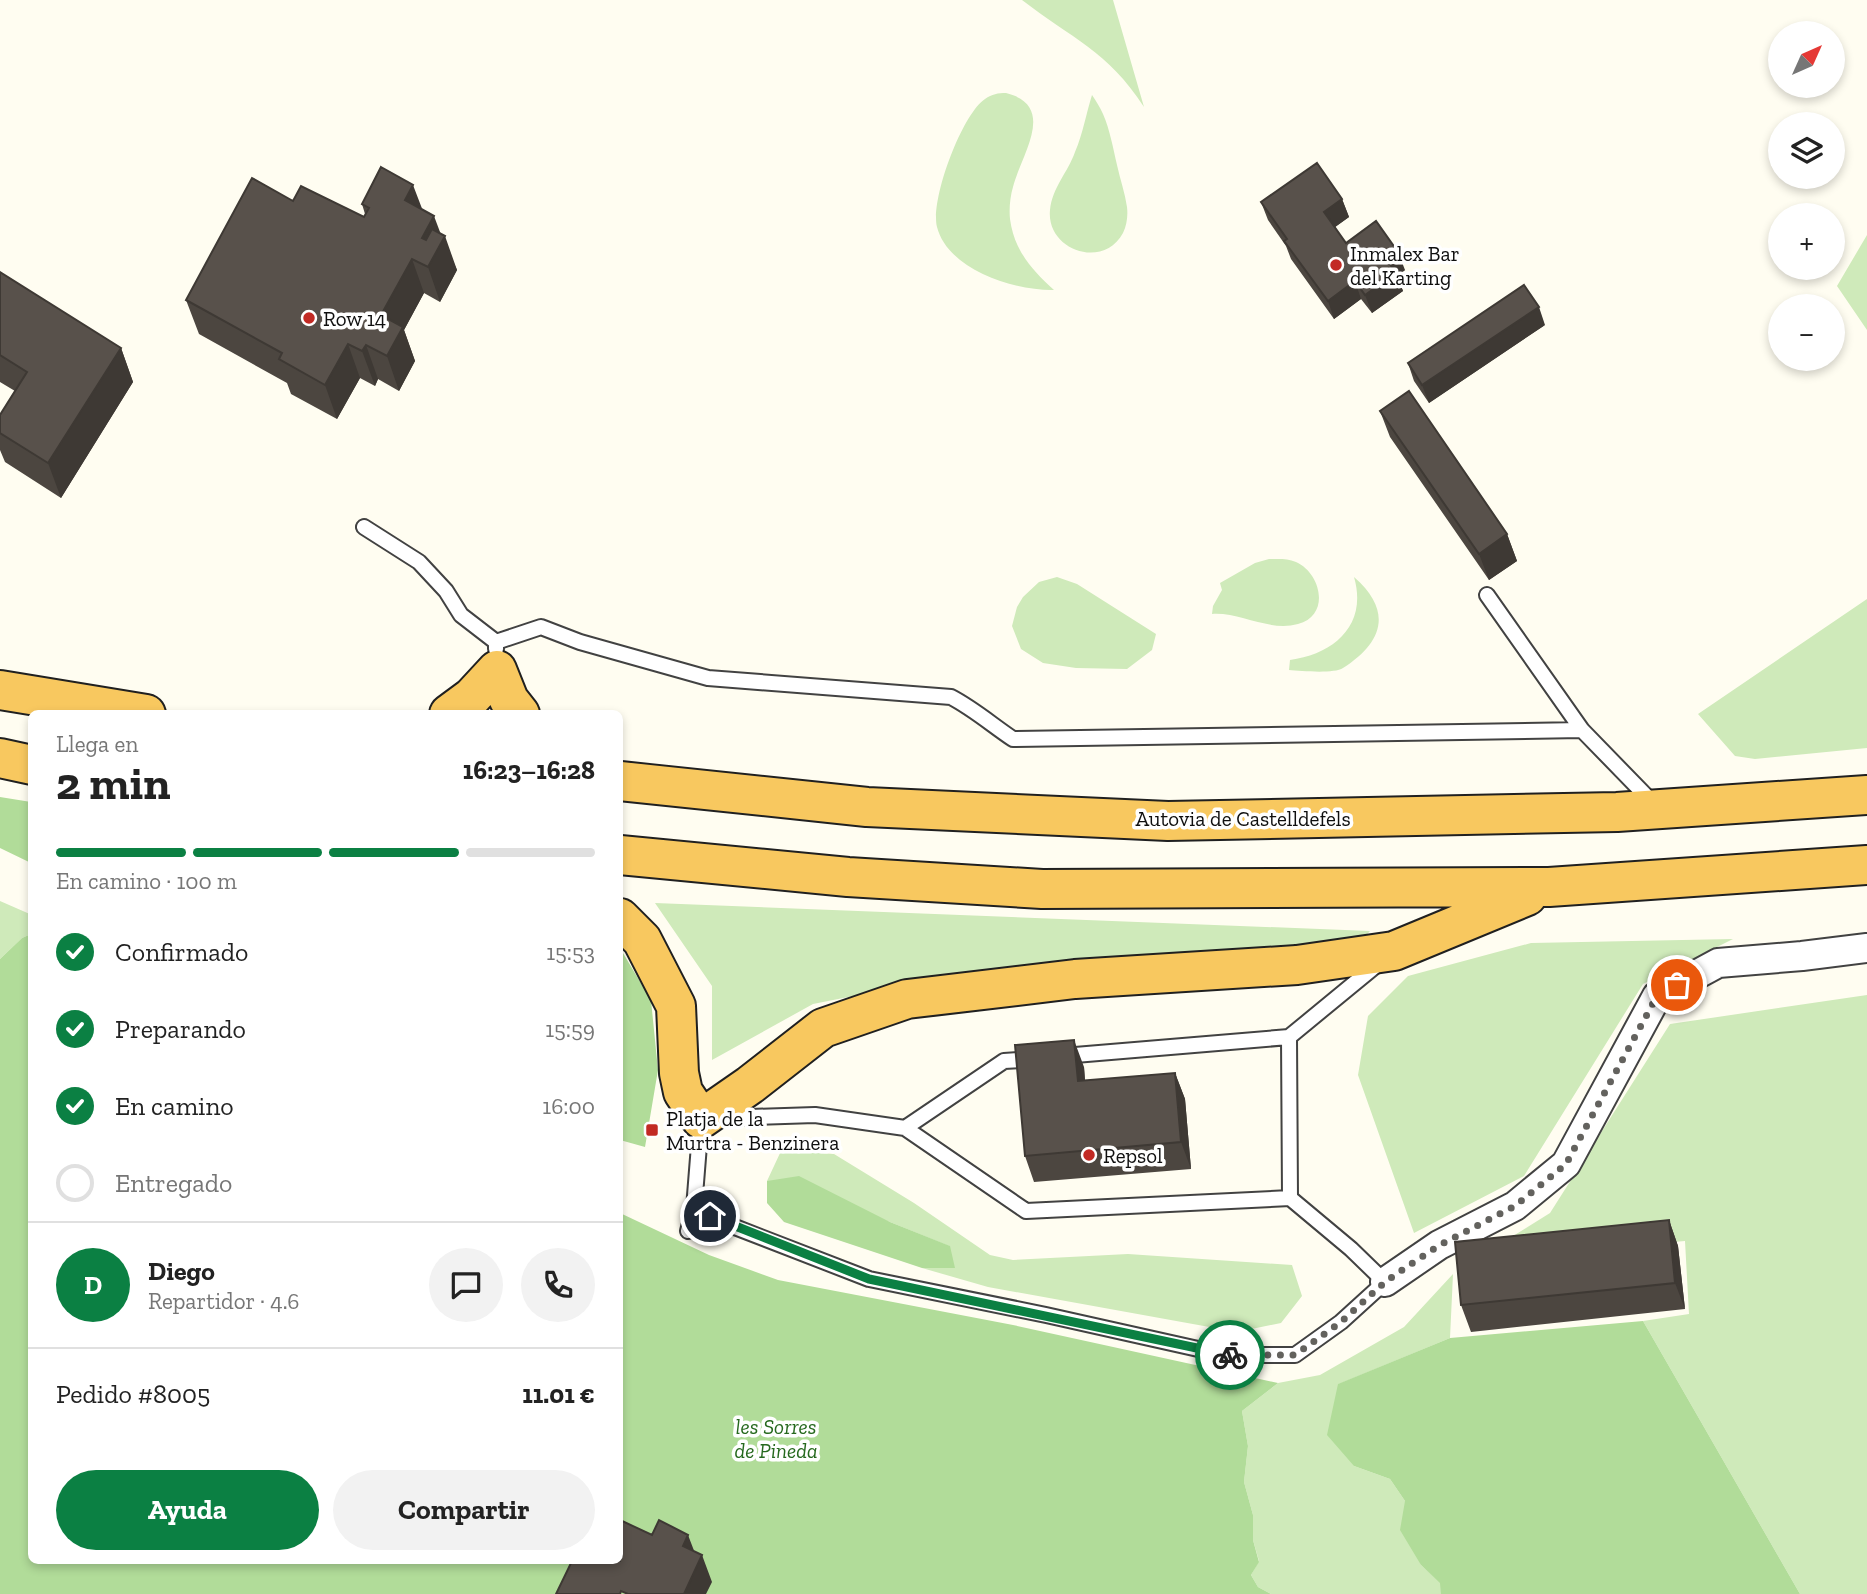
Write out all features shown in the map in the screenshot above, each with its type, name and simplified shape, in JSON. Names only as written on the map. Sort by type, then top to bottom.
[{"type":"highway","points":[[454,710],[472,697],[496,656]]},
{"type":"highway","points":[[496,656],[509,700],[517,710]]},
{"type":"highway","points":[[0,691],[121,710]]},
{"type":"highway","points":[[0,758],[28,764]]},
{"type":"highway","name":"Autovia de Castelldefels","points":[[629,779],[867,807],[1168,821],[1603,813],[1867,794]]},
{"type":"highway","points":[[623,855],[848,877],[1042,889],[1549,887],[1867,865]]},
{"type":"highway","points":[[623,921],[642,940],[676,1006],[679,1073],[683,1092],[701,1119],[823,1028],[907,999],[1075,979],[1297,965],[1394,951],[1451,925],[1549,887]]},
{"type":"street","points":[[1385,1282],[1440,1245],[1515,1206],[1566,1164],[1657,996],[1718,963],[1802,957],[1867,948]]},
{"type":"lane","points":[[364,527],[419,562],[446,591],[461,615],[496,656],[541,627],[580,642],[708,678],[951,697],[975,709],[990,724],[1013,739],[1582,730]]},
{"type":"lane","points":[[1488,595],[1582,730],[1659,809]]},
{"type":"lane","points":[[905,1128],[1004,1061],[1289,1037],[1394,951]]},
{"type":"lane","points":[[1289,1037],[1290,1198]]},
{"type":"lane","points":[[688,1231],[694,1209],[701,1119],[815,1115],[905,1128],[1026,1211],[1290,1198],[1351,1249],[1385,1282],[1341,1322],[1295,1355],[1225,1355],[869,1279],[694,1209]]},
{"type":"green space","points":[[1022,0],[1113,0],[1144,107],[1117,72],[1088,47]]},
{"type":"green space","points":[[1006,93],[1022,99],[1030,109],[1033,120],[1028,147],[1011,195],[1012,230],[1025,259],[1054,290],[1021,287],[985,275],[954,255],[937,227],[938,198],[958,139],[976,108],[985,99]]},
{"type":"green space","points":[[1092,95],[1108,126],[1127,213],[1123,233],[1114,244],[1103,251],[1090,253],[1066,245],[1057,236],[1051,224],[1050,210],[1054,194],[1078,145]]},
{"type":"green space","points":[[1867,235],[1867,330],[1845,294],[1837,286],[1841,280],[1845,280],[1845,272]]},
{"type":"green space","points":[[1269,559],[1296,562],[1312,575],[1319,594],[1315,612],[1308,619],[1298,624],[1276,626],[1212,614],[1213,606],[1222,590],[1220,583],[1255,563]]},
{"type":"green space","points":[[1057,577],[1077,584],[1156,634],[1152,650],[1127,669],[1076,668],[1043,663],[1021,649],[1012,626],[1017,607],[1023,597],[1039,582]]},
{"type":"green space","points":[[1354,577],[1375,602],[1378,615],[1378,626],[1367,648],[1339,670],[1289,670],[1290,660],[1306,657],[1333,644],[1352,623],[1357,594]]},
{"type":"green space","points":[[1867,599],[1867,748],[1755,759],[1735,756],[1698,714]]},
{"type":"green space","points":[[0,797],[28,802],[28,862],[0,848]]},
{"type":"green space","points":[[0,901],[28,913],[28,935],[0,959]]},
{"type":"green space","points":[[655,903],[1370,931],[1361,941],[894,988],[813,1004],[712,1060],[712,986]]},
{"type":"green space","name":"les Sorres de Pineda","points":[[28,935],[28,1564],[623,1564],[623,1214],[709,1255],[778,1280],[1013,1325],[1278,1383],[1242,1411],[1248,1446],[1244,1482],[1253,1515],[1253,1540],[1259,1562],[1251,1575],[1258,1587],[1271,1594],[0,1594],[0,959]]},
{"type":"green space","points":[[1733,939],[1643,984],[1524,1176],[1414,1233],[1358,1075],[1368,1016],[1408,976],[1531,943]]},
{"type":"green space","points":[[623,953],[651,1000],[658,1070],[645,1147],[623,1141]]},
{"type":"green space","points":[[1867,995],[1867,1594],[1800,1594],[1643,1321],[1689,1314],[1685,1241],[1476,1259],[1550,1213],[1670,1024]]},
{"type":"green space","points":[[781,1151],[834,1154],[914,1203],[990,1255],[1013,1260],[1128,1254],[1292,1265],[1302,1296],[1281,1323],[1237,1332],[988,1287],[922,1268],[954,1268],[949,1246],[890,1222],[767,1181]]},
{"type":"green space","points":[[799,1176],[890,1222],[950,1246],[955,1268],[922,1268],[784,1222],[767,1203],[767,1181]]},
{"type":"green space","points":[[1453,1274],[1450,1338],[1339,1384],[1354,1466],[1390,1479],[1405,1501],[1421,1565],[1441,1583],[1441,1594],[1271,1594],[1258,1587],[1251,1575],[1259,1561],[1253,1540],[1253,1515],[1244,1482],[1248,1446],[1242,1411],[1278,1383],[1320,1375],[1404,1327]]},
{"type":"green space","points":[[1643,1321],[1800,1594],[1441,1594],[1440,1583],[1421,1565],[1400,1530],[1405,1501],[1390,1479],[1354,1466],[1327,1435],[1338,1384],[1450,1338]]},
{"type":"building","points":[[1317,163],[1342,199],[1324,212],[1346,243],[1376,221],[1398,252],[1387,260],[1396,273],[1365,295],[1355,281],[1328,301],[1284,241],[1287,239],[1261,202]]},
{"type":"building","name":"Row 14","points":[[381,167],[413,185],[405,200],[434,216],[422,238],[426,240],[432,229],[445,236],[428,267],[412,259],[381,315],[403,327],[387,356],[366,345],[362,351],[348,344],[325,385],[279,359],[282,353],[186,300],[252,178],[293,201],[301,186],[364,217],[369,208],[362,204]]},
{"type":"building","points":[[0,272],[121,348],[48,463],[0,433],[0,415],[27,372],[0,355]]},
{"type":"building","points":[[1524,285],[1539,307],[1422,385],[1408,363]]},
{"type":"building","points":[[1409,391],[1507,534],[1479,554],[1380,411]]},
{"type":"building","points":[[1074,1040],[1078,1081],[1175,1073],[1181,1142],[1025,1156],[1015,1045]]},
{"type":"building","points":[[1669,1220],[1675,1283],[1461,1305],[1455,1242]]},
{"type":"building","points":[[659,1520],[688,1535],[683,1546],[702,1555],[684,1594],[628,1594],[621,1591],[620,1594],[556,1594],[571,1564],[623,1564],[623,1521],[652,1535]]},
{"type":"way so far","points":[[1230,1355],[1295,1355],[1341,1322],[1385,1282],[1440,1245],[1515,1206],[1566,1164],[1657,996],[1677,985]]},
{"type":"place","name":"Inmalex Bar del Karting","points":[[1336,265]]},
{"type":"place","name":"Row 14","points":[[309,318]]},
{"type":"place","name":"Platja de la Murtra - Benzinera","points":[[652,1130]]},
{"type":"place","name":"Repsol","points":[[1089,1155]]},
{"type":"route","points":[[710,1216],[869,1279],[1230,1355]]}]
